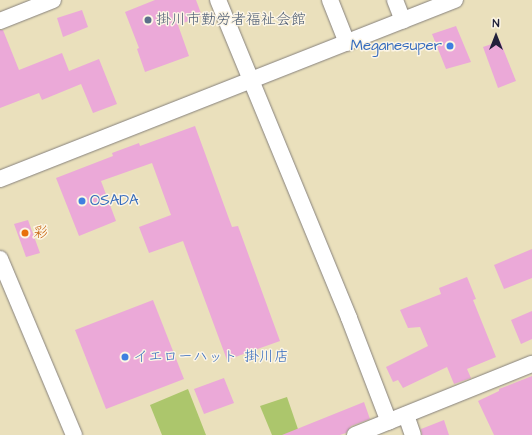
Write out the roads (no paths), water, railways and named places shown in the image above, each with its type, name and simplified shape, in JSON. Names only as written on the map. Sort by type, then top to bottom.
[{"type":"street","points":[[0,21],[53,0]]},
{"type":"street","points":[[218,0],[346,310],[389,422]]},
{"type":"street","points":[[330,0],[347,43]]},
{"type":"street","points":[[395,0],[404,21]]},
{"type":"street","points":[[0,179],[251,82],[455,0]]},
{"type":"street","points":[[0,259],[74,435]]},
{"type":"street","points":[[355,435],[532,364]]},
{"type":"street","points":[[406,415],[414,435]]},
{"type":"place","name":"掛川市勤労者福祉会館","points":[[148,20]]},
{"type":"place","name":"Meganesuper","points":[[450,46]]},
{"type":"place","name":"OSADA","points":[[82,201]]},
{"type":"place","name":"彩","points":[[25,233]]},
{"type":"place","name":"イエローハット 掛川店","points":[[125,357]]}]
